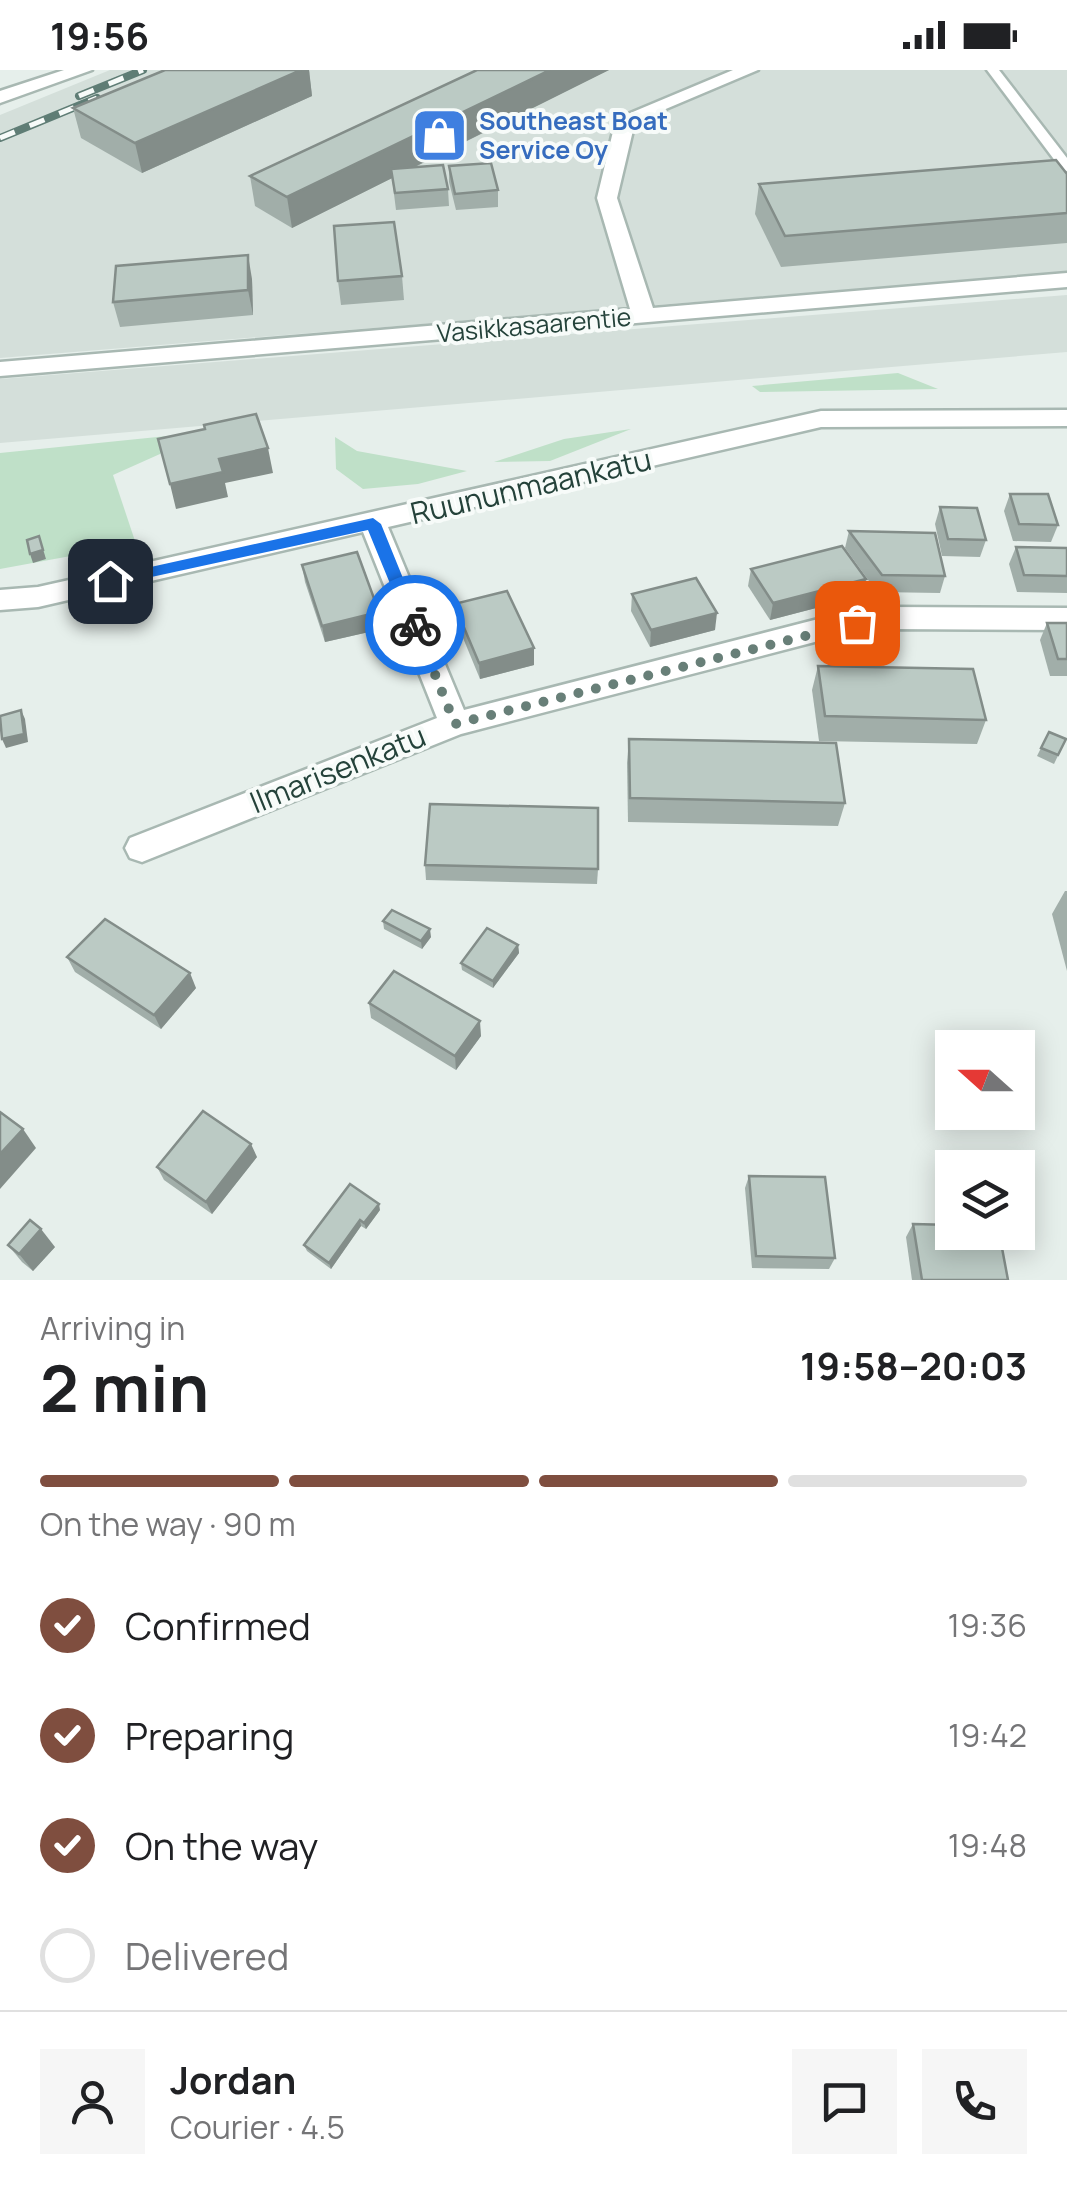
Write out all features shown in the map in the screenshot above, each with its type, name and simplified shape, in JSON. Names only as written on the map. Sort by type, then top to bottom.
[{"type":"street","points":[[0,97],[83,70]]},
{"type":"street","points":[[644,316],[607,198],[626,118],[749,70]]},
{"type":"street","name":"Vasikkasaarentie","points":[[0,369],[1067,280]]},
{"type":"street","name":"Ruununmaankatu","points":[[0,600],[38,597],[373,524],[821,419],[1067,418]]},
{"type":"street","points":[[373,524],[455,724]]},
{"type":"street","name":"Ilmarisenkatu","points":[[142,848],[455,724],[826,628],[888,618],[1067,619]]},
{"type":"lane","points":[[993,70],[1067,168]]},
{"type":"shaded area","points":[[110,70],[1067,70],[1067,272],[0,358],[0,115]]},
{"type":"shaded area","points":[[1067,295],[1067,352],[0,443],[0,379]]},
{"type":"green space","points":[[898,373],[938,389],[760,392],[752,386]]},
{"type":"green space","points":[[631,429],[550,461],[494,462],[564,439]]},
{"type":"green space","points":[[177,435],[160,454],[113,475],[136,544],[0,569],[0,453]]},
{"type":"green space","points":[[335,437],[357,451],[467,471],[418,484],[363,489],[336,469]]},
{"type":"building","points":[[165,70],[301,70],[135,143],[73,108]]},
{"type":"building","points":[[477,70],[550,70],[287,197],[250,176]]},
{"type":"building","points":[[1056,160],[1067,174],[1067,213],[785,236],[759,184]]},
{"type":"building","points":[[491,163],[498,190],[455,194],[449,166]]},
{"type":"building","points":[[443,165],[448,189],[395,193],[391,169]]},
{"type":"building","points":[[394,222],[402,276],[338,281],[334,226]]},
{"type":"building","points":[[248,255],[248,290],[113,302],[116,266]]},
{"type":"building","points":[[256,414],[268,448],[219,459],[223,472],[170,484],[158,439]]},
{"type":"building","points":[[1010,494],[1048,494],[1058,525],[1019,524]]},
{"type":"building","points":[[940,507],[977,508],[986,540],[948,539]]},
{"type":"building","points":[[849,531],[935,533],[945,576],[882,575]]},
{"type":"building","points":[[39,536],[43,550],[30,554],[27,540]]},
{"type":"building","points":[[842,546],[866,579],[773,603],[751,569]]},
{"type":"building","points":[[1016,547],[1067,548],[1067,576],[1024,575]]},
{"type":"building","points":[[357,552],[379,612],[322,626],[302,565]]},
{"type":"building","points":[[696,578],[717,613],[651,630],[632,594]]},
{"type":"building","points":[[507,591],[534,648],[479,663],[454,604]]},
{"type":"building","points":[[1047,623],[1067,623],[1067,659],[1058,659]]},
{"type":"building","points":[[818,666],[973,669],[986,720],[825,716]]},
{"type":"building","points":[[21,710],[24,734],[2,739],[0,716]]},
{"type":"building","points":[[1049,732],[1066,739],[1058,755],[1041,748]]},
{"type":"building","points":[[629,739],[836,743],[845,803],[630,798]]},
{"type":"building","points":[[430,804],[598,808],[598,869],[425,865]]},
{"type":"building","points":[[392,910],[430,929],[421,941],[383,921]]},
{"type":"building","points":[[105,919],[190,973],[154,1015],[67,957]]},
{"type":"building","points":[[487,928],[518,945],[493,981],[461,963]]},
{"type":"building","points":[[394,971],[480,1021],[455,1056],[369,1003]]},
{"type":"building","points":[[203,1111],[251,1144],[206,1202],[157,1167]]},
{"type":"building","points":[[0,1112],[23,1129],[0,1154]]},
{"type":"building","points":[[749,1176],[825,1177],[835,1258],[756,1256]]},
{"type":"building","points":[[350,1184],[379,1204],[364,1223],[360,1220],[329,1263],[304,1245]]},
{"type":"building","points":[[30,1220],[41,1229],[19,1254],[8,1245]]},
{"type":"building","points":[[913,1224],[935,1225],[935,1250],[1002,1250],[1008,1280],[922,1280]]},
{"type":"railway","points":[[79,96],[143,70]]},
{"type":"railway","points":[[0,138],[97,98]]},
{"type":"way so far","points":[[415,625],[455,724],[857,623]]},
{"type":"place","name":"Southeast Boat Service Oy","points":[[440,135]]},
{"type":"route","points":[[110,581],[373,524],[415,625]]}]
